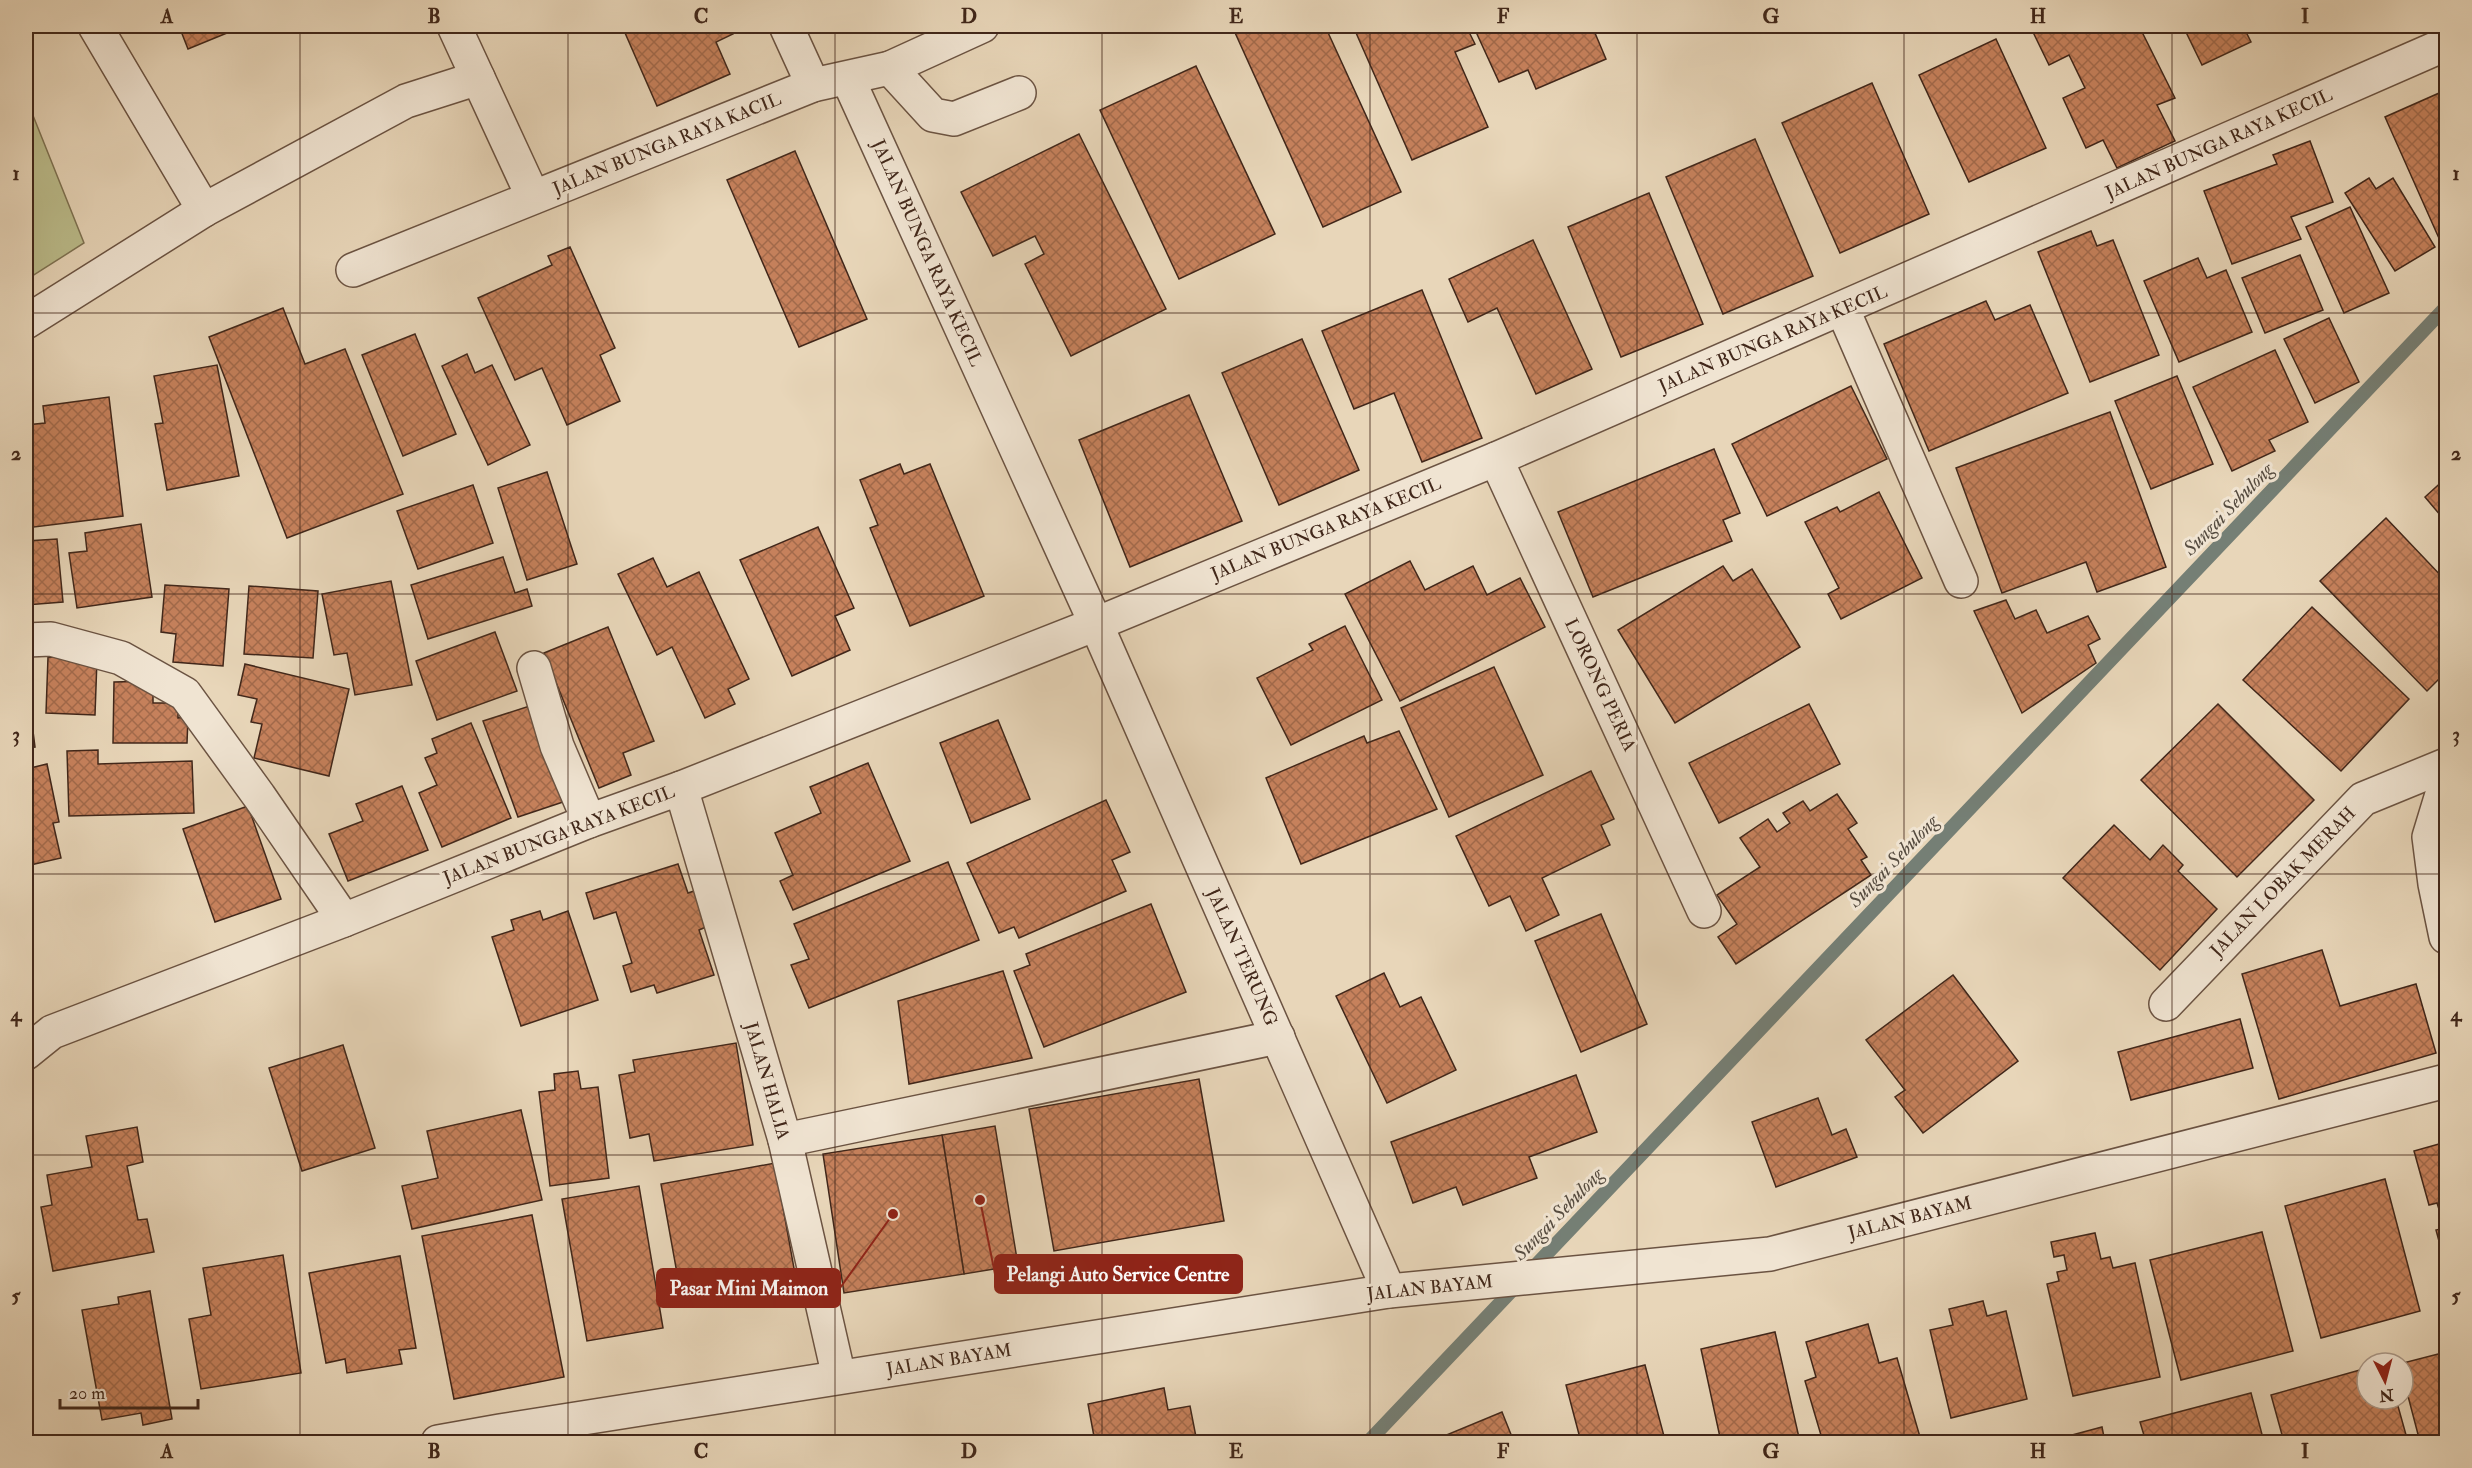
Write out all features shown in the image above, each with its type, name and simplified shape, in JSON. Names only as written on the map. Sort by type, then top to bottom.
[{"type":"street","points":[[95,26],[204,210]]},
{"type":"street","points":[[454,26],[533,197]]},
{"type":"street","points":[[786,26],[813,85]]},
{"type":"street","name":"JALAN BUNGA RAYA KACIL","points":[[353,270],[813,85],[890,68],[982,26]]},
{"type":"street","name":"JALAN BUNGA RAYA KECIL","points":[[26,1053],[52,1032],[344,920],[590,821],[681,788],[1096,624],[1496,459],[1843,310],[2446,44]]},
{"type":"street","points":[[890,68],[933,115],[954,119],[1019,93]]},
{"type":"street","points":[[26,322],[204,210],[406,101],[478,78]]},
{"type":"street","name":"JALAN BUNGA RAYA KECIL","points":[[848,79],[1096,624]]},
{"type":"street","points":[[1843,310],[1961,582]]},
{"type":"street","name":"LORONG PERIA","points":[[1496,459],[1704,911]]},
{"type":"street","name":"JALAN TERUNG","points":[[1096,624],[1389,1291]]},
{"type":"street","points":[[26,639],[51,639],[121,658],[184,694],[259,796],[344,920]]},
{"type":"street","points":[[534,668],[557,746],[590,821]]},
{"type":"street","name":"JALAN LOBAK MERAH","points":[[2166,1004],[2362,799],[2446,765]]},
{"type":"street","points":[[2446,781],[2429,837],[2434,884],[2446,937]]},
{"type":"street","name":"JALAN HALIA","points":[[681,788],[785,1140],[839,1377]]},
{"type":"street","points":[[785,1140],[1278,1037]]},
{"type":"street","name":"JALAN BAYAM","points":[[438,1443],[502,1437],[839,1377],[1389,1291],[1770,1254],[2446,1081]]},
{"type":"green space","points":[[26,98],[84,243],[26,280]]},
{"type":"building","points":[[179,26],[244,26],[188,49]]},
{"type":"building","points":[[622,26],[729,26],[733,34],[716,42],[730,74],[657,106]]},
{"type":"building","points":[[1232,26],[1325,26],[1401,192],[1323,227]]},
{"type":"building","points":[[1353,26],[1466,26],[1475,44],[1455,52],[1488,127],[1412,160]]},
{"type":"building","points":[[1491,26],[1592,26],[1606,59],[1536,89],[1528,70],[1499,82],[1476,32]]},
{"type":"building","points":[[2030,26],[2139,26],[2175,98],[2157,105],[2175,141],[2117,168],[2103,140],[2086,148],[2063,98],[2085,88],[2069,55],[2049,65]]},
{"type":"building","points":[[2183,26],[2243,26],[2251,42],[2202,65]]},
{"type":"building","points":[[1996,39],[2046,148],[1969,182],[1919,75]]},
{"type":"building","points":[[1196,66],[1275,234],[1179,279],[1100,110]]},
{"type":"building","points":[[1872,83],[1929,214],[1840,253],[1782,123]]},
{"type":"building","points":[[2446,90],[2446,254],[2385,117]]},
{"type":"building","points":[[1079,134],[1166,309],[1071,356],[1025,264],[1044,254],[1035,236],[993,256],[961,192]]},
{"type":"building","points":[[1755,139],[1813,276],[1723,314],[1666,177]]},
{"type":"building","points":[[2310,141],[2333,202],[2291,217],[2301,239],[2232,264],[2204,191],[2277,164],[2273,155]]},
{"type":"building","points":[[795,151],[867,319],[799,347],[727,180]]},
{"type":"building","points":[[2369,178],[2376,189],[2393,178],[2435,247],[2395,271],[2345,193]]},
{"type":"building","points":[[1649,193],[1703,324],[1621,357],[1568,227]]},
{"type":"building","points":[[2350,207],[2389,293],[2344,313],[2306,227]]},
{"type":"building","points":[[2091,231],[2097,246],[2113,240],[2159,355],[2090,382],[2038,252]]},
{"type":"building","points":[[1533,240],[1592,369],[1536,394],[1497,308],[1468,322],[1449,279]]},
{"type":"building","points":[[570,247],[615,348],[600,355],[620,401],[567,425],[542,368],[515,380],[478,298],[552,265],[548,256]]},
{"type":"building","points":[[2300,255],[2323,310],[2265,333],[2242,278]]},
{"type":"building","points":[[2198,258],[2207,278],[2226,270],[2252,332],[2179,362],[2144,281]]},
{"type":"building","points":[[1422,290],[1482,438],[1422,462],[1394,393],[1354,409],[1322,331]]},
{"type":"building","points":[[1986,301],[1995,320],[2030,305],[2068,393],[1929,451],[1884,344]]},
{"type":"building","points":[[283,308],[305,364],[345,349],[403,494],[287,538],[209,337]]},
{"type":"building","points":[[2329,318],[2359,382],[2315,403],[2284,339]]},
{"type":"building","points":[[415,334],[456,434],[403,456],[362,355]]},
{"type":"building","points":[[1302,339],[1359,470],[1279,505],[1222,373]]},
{"type":"building","points":[[2275,350],[2308,422],[2269,440],[2275,451],[2232,471],[2193,387]]},
{"type":"building","points":[[467,354],[475,373],[492,365],[530,445],[488,465],[442,366]]},
{"type":"building","points":[[217,365],[239,476],[167,490],[155,424],[163,423],[154,376]]},
{"type":"building","points":[[2177,376],[2213,464],[2151,489],[2115,401]]},
{"type":"building","points":[[1851,386],[1887,459],[1767,516],[1732,444]]},
{"type":"building","points":[[1189,395],[1242,521],[1130,567],[1079,440]]},
{"type":"building","points":[[109,397],[123,516],[26,528],[26,425],[45,423],[43,406]]},
{"type":"building","points":[[2110,412],[2166,567],[2097,592],[2086,562],[2002,593],[1956,468]]},
{"type":"building","points":[[1714,449],[1740,513],[1723,520],[1732,541],[1593,597],[1558,512]]},
{"type":"building","points":[[900,464],[904,474],[930,464],[984,596],[910,626],[870,528],[878,525],[860,480]]},
{"type":"building","points":[[547,472],[577,564],[527,580],[498,488]]},
{"type":"building","points":[[2446,478],[2446,522],[2425,497]]},
{"type":"building","points":[[473,485],[493,543],[418,569],[397,511]]},
{"type":"building","points":[[1879,492],[1922,578],[1841,619],[1828,594],[1839,588],[1805,522],[1837,507],[1840,512]]},
{"type":"building","points":[[2386,518],[2446,581],[2446,672],[2427,691],[2320,581]]},
{"type":"building","points":[[141,524],[152,597],[77,608],[69,553],[87,551],[85,533]]},
{"type":"building","points":[[818,527],[854,608],[835,616],[850,650],[792,676],[740,560]]},
{"type":"building","points":[[57,539],[63,602],[26,605],[26,541]]},
{"type":"building","points":[[503,557],[515,593],[527,589],[532,606],[428,639],[411,585]]},
{"type":"building","points":[[653,558],[667,587],[699,572],[749,679],[728,689],[735,704],[705,718],[672,647],[657,655],[618,574]]},
{"type":"building","points":[[1410,561],[1425,590],[1473,566],[1487,595],[1520,578],[1545,627],[1400,701],[1345,594]]},
{"type":"building","points":[[1723,566],[1733,581],[1752,569],[1800,647],[1675,723],[1618,630]]},
{"type":"building","points":[[391,581],[412,685],[355,695],[347,653],[334,655],[322,594]]},
{"type":"building","points":[[165,585],[229,589],[223,666],[173,662],[176,634],[161,632]]},
{"type":"building","points":[[249,586],[318,591],[313,658],[244,654]]},
{"type":"building","points":[[2006,600],[2015,619],[2036,610],[2047,633],[2088,616],[2100,639],[2088,645],[2096,663],[2022,713],[1974,611]]},
{"type":"building","points":[[2312,607],[2409,699],[2341,771],[2243,680]]},
{"type":"building","points":[[1345,626],[1382,700],[1291,745],[1257,678],[1313,650],[1309,644]]},
{"type":"building","points":[[608,627],[654,741],[623,753],[631,775],[599,788],[544,653]]},
{"type":"building","points":[[495,632],[517,691],[437,720],[416,661]]},
{"type":"building","points":[[48,657],[97,659],[95,715],[46,713]]},
{"type":"building","points":[[245,664],[349,689],[329,776],[254,758],[262,724],[251,722],[257,699],[238,695]]},
{"type":"building","points":[[1494,667],[1543,775],[1449,817],[1401,708]]},
{"type":"building","points":[[26,676],[35,747],[26,748]]},
{"type":"building","points":[[153,681],[153,703],[178,703],[178,718],[188,717],[187,743],[113,743],[114,682]]},
{"type":"building","points":[[536,704],[569,800],[518,817],[483,721]]},
{"type":"building","points":[[1809,704],[1840,764],[1719,823],[1689,763]]},
{"type":"building","points":[[2218,704],[2314,800],[2237,877],[2141,780]]},
{"type":"building","points":[[998,720],[1030,799],[971,823],[940,743]]},
{"type":"building","points":[[471,723],[511,818],[442,847],[419,793],[437,785],[425,758],[437,753],[432,739]]},
{"type":"building","points":[[1399,731],[1437,809],[1301,864],[1266,778],[1364,736],[1367,743]]},
{"type":"building","points":[[98,750],[98,764],[192,761],[194,813],[69,816],[67,751]]},
{"type":"building","points":[[868,763],[910,861],[793,910],[780,881],[793,875],[775,833],[821,813],[810,787]]},
{"type":"building","points":[[47,764],[59,822],[53,823],[61,858],[26,866],[26,769]]},
{"type":"building","points":[[1591,771],[1614,819],[1601,825],[1610,845],[1542,878],[1559,915],[1526,931],[1510,896],[1489,906],[1456,836]]},
{"type":"building","points":[[402,786],[428,850],[348,881],[329,834],[363,821],[356,804]]},
{"type":"building","points":[[1837,794],[1857,823],[1848,829],[1867,857],[1861,860],[1871,875],[1736,964],[1718,937],[1737,924],[1717,895],[1760,867],[1740,838],[1768,819],[1777,832],[1790,823],[1783,813],[1803,801],[1810,811]]},
{"type":"building","points":[[1106,800],[1130,852],[1112,860],[1126,891],[1019,938],[1014,927],[999,933],[967,863]]},
{"type":"building","points":[[248,806],[281,899],[215,922],[183,829]]},
{"type":"building","points":[[2114,825],[2150,860],[2163,845],[2183,865],[2178,871],[2217,909],[2160,970],[2063,878]]},
{"type":"building","points":[[948,862],[979,940],[809,1008],[791,965],[809,959],[794,924]]},
{"type":"building","points":[[678,864],[688,893],[694,891],[706,927],[699,930],[714,975],[657,993],[654,985],[631,992],[623,966],[632,963],[616,912],[594,919],[586,893]]},
{"type":"building","points":[[1151,904],[1186,992],[1044,1047],[1014,971],[1030,965],[1026,954]]},
{"type":"building","points":[[540,911],[543,920],[568,911],[598,1000],[521,1026],[492,937],[514,930],[511,920]]},
{"type":"building","points":[[1601,914],[1647,1024],[1581,1052],[1535,941]]},
{"type":"building","points":[[2322,950],[2340,1006],[2416,984],[2436,1053],[2279,1099],[2242,974]]},
{"type":"building","points":[[1003,971],[1032,1058],[909,1084],[898,1001]]},
{"type":"building","points":[[1384,973],[1400,1007],[1421,997],[1456,1070],[1387,1103],[1336,996]]},
{"type":"building","points":[[1953,975],[2018,1061],[1923,1133],[1895,1097],[1905,1090],[1866,1040]]},
{"type":"building","points":[[2240,1019],[2253,1068],[2131,1100],[2118,1052]]},
{"type":"building","points":[[736,1043],[753,1145],[654,1161],[649,1134],[630,1138],[619,1075],[635,1072],[633,1060]]},
{"type":"building","points":[[343,1045],[375,1148],[302,1171],[269,1068]]},
{"type":"building","points":[[578,1071],[581,1089],[598,1087],[609,1178],[550,1186],[539,1092],[555,1090],[554,1074]]},
{"type":"building","points":[[1576,1075],[1597,1132],[1529,1157],[1537,1178],[1463,1205],[1456,1187],[1413,1203],[1391,1142]]},
{"type":"building","points":[[1199,1079],[1224,1221],[1054,1251],[1029,1109]]},
{"type":"building","points":[[1818,1098],[1832,1135],[1846,1129],[1857,1157],[1776,1187],[1752,1122]]},
{"type":"building","points":[[521,1110],[542,1200],[412,1229],[402,1186],[438,1178],[427,1131]]},
{"type":"building","points":[[995,1126],[1018,1265],[964,1274],[942,1135]]},
{"type":"building","points":[[137,1127],[143,1162],[127,1166],[138,1220],[147,1219],[154,1252],[53,1271],[41,1207],[52,1205],[47,1175],[92,1167],[86,1136]]},
{"type":"building","points":[[942,1135],[964,1274],[844,1293],[823,1154]]},
{"type":"building","points":[[2446,1142],[2446,1267],[2436,1230],[2445,1228],[2437,1203],[2429,1205],[2414,1151]]},
{"type":"building","points":[[775,1163],[797,1285],[703,1302],[700,1287],[680,1290],[661,1184]]},
{"type":"building","points":[[2385,1179],[2420,1311],[2321,1338],[2285,1206]]},
{"type":"building","points":[[639,1186],[663,1328],[587,1341],[562,1199]]},
{"type":"building","points":[[532,1215],[564,1377],[454,1399],[422,1236]]},
{"type":"building","points":[[2262,1232],[2293,1351],[2181,1380],[2150,1260]]},
{"type":"building","points":[[2095,1233],[2101,1259],[2110,1257],[2113,1268],[2135,1263],[2160,1377],[2073,1396],[2047,1284],[2059,1281],[2057,1272],[2067,1270],[2064,1255],[2054,1257],[2051,1242]]},
{"type":"building","points":[[283,1255],[301,1373],[201,1389],[189,1319],[211,1315],[203,1268]]},
{"type":"building","points":[[400,1256],[416,1348],[399,1350],[402,1364],[347,1373],[345,1359],[326,1363],[309,1273]]},
{"type":"building","points":[[150,1291],[172,1419],[143,1425],[141,1413],[102,1420],[82,1310],[119,1304],[118,1297]]},
{"type":"building","points":[[1983,1301],[1987,1316],[2006,1311],[2027,1399],[1951,1418],[1930,1330],[1953,1325],[1949,1309]]},
{"type":"building","points":[[1868,1324],[1879,1363],[1897,1358],[1920,1437],[1928,1436],[1930,1442],[1823,1442],[1805,1381],[1816,1377],[1806,1342]]},
{"type":"building","points":[[1775,1332],[1800,1442],[1721,1442],[1701,1349]]},
{"type":"building","points":[[2446,1352],[2446,1442],[2420,1442],[2412,1411],[2415,1411],[2415,1360]]},
{"type":"building","points":[[1645,1365],[1665,1440],[1675,1438],[1676,1442],[1581,1442],[1566,1385]]},
{"type":"building","points":[[2355,1371],[2355,1411],[2399,1411],[2408,1442],[2284,1442],[2271,1395]]},
{"type":"building","points":[[1164,1388],[1168,1410],[1190,1406],[1197,1442],[1095,1442],[1088,1404]]},
{"type":"building","points":[[2251,1393],[2264,1442],[2146,1442],[2140,1422]]},
{"type":"building","points":[[1502,1412],[1514,1442],[1432,1441]]},
{"type":"building","points":[[2102,1427],[2105,1442],[2046,1442]]},
{"type":"waterway","name":"Sungai Sebulong","points":[[1368,1442],[2446,307]]},
{"type":"place","name":"Pelangi Auto Service Centre","points":[[980,1200]]},
{"type":"place","name":"Pasar Mini Maimon","points":[[893,1214]]}]
